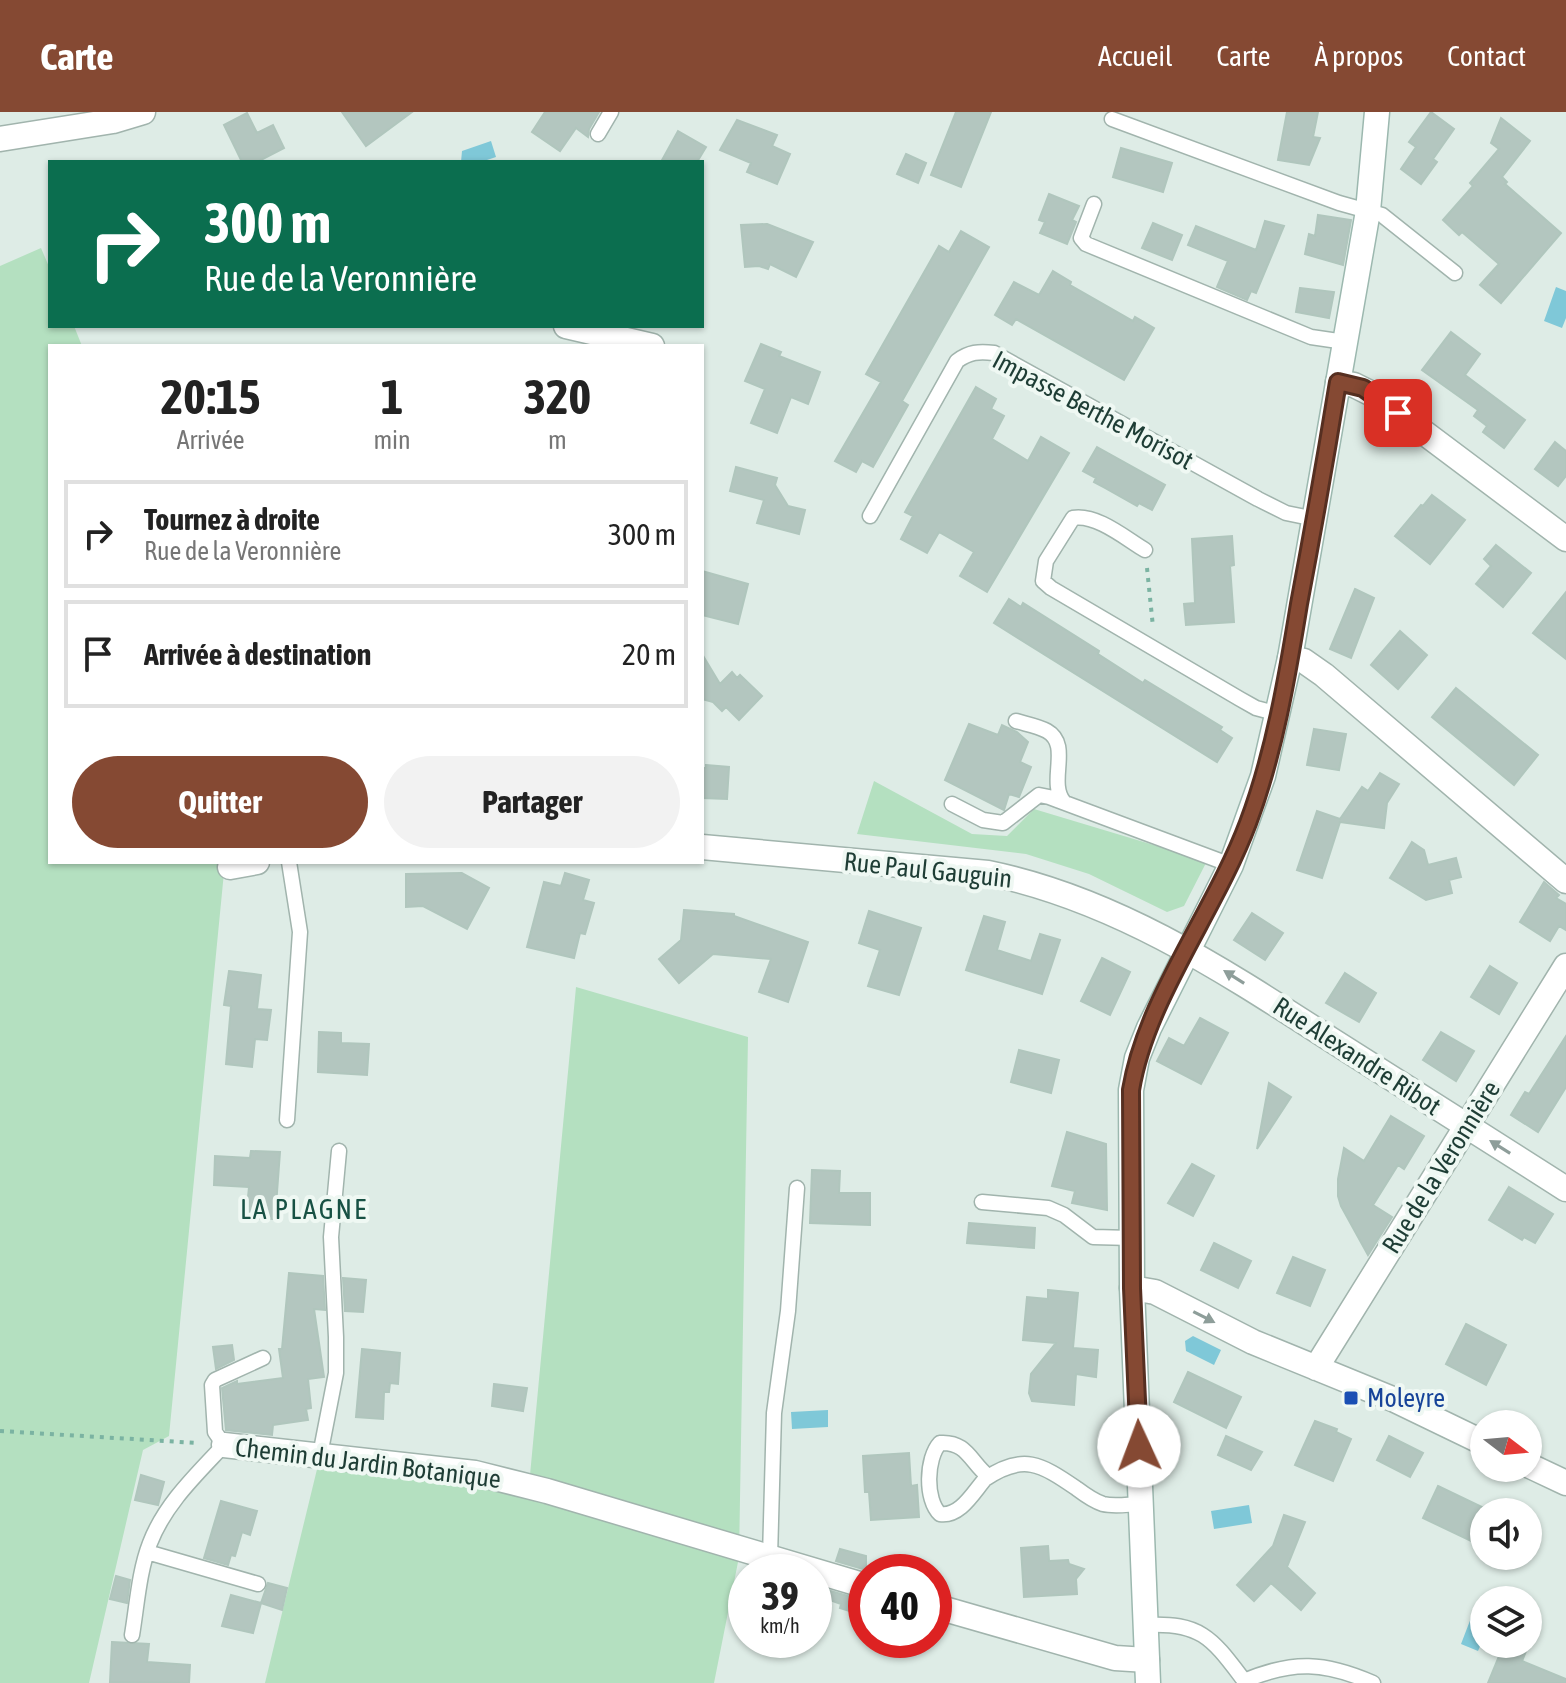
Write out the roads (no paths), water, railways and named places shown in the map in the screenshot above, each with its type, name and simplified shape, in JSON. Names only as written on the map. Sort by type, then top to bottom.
[{"type":"street","points":[[0,139],[113,121],[143,112]]},
{"type":"street","points":[[952,1611],[1115,1658],[1148,1671],[1132,1288],[1131,1090],[1137,1058],[1231,865],[1263,776],[1290,658],[1368,211],[1377,112]]},
{"type":"street","points":[[579,328],[645,338]]},
{"type":"street","points":[[1338,382],[1354,385],[1374,395],[1566,539]]},
{"type":"street","points":[[1290,658],[1313,666],[1566,881]]},
{"type":"street","name":"Rue Paul Gauguin","points":[[704,847],[988,873],[1027,881],[1103,908],[1187,950]]},
{"type":"street","points":[[230,867],[246,864]]},
{"type":"street","name":"Rue Alexandre Ribot","points":[[1187,950],[1566,1189]]},
{"type":"street","name":"Rue de la Veronnière","points":[[1316,1368],[1566,966]]},
{"type":"street","points":[[1132,1288],[1155,1292],[1253,1342],[1395,1400],[1470,1436]]},
{"type":"street","name":"Chemin du Jardin Botanique","points":[[224,1445],[475,1473],[516,1482],[760,1554]]},
{"type":"street","points":[[1542,1472],[1566,1483]]},
{"type":"lane","points":[[598,134],[611,112]]},
{"type":"lane","points":[[1112,119],[1388,219],[1455,273]]},
{"type":"lane","points":[[1094,204],[1081,238],[1086,244],[1311,337],[1345,342]]},
{"type":"lane","name":"Impasse Berthe Morisot","points":[[870,516],[957,361],[966,354],[980,351],[994,353],[1073,395],[1258,499],[1286,513],[1315,519]]},
{"type":"lane","points":[[1145,550],[1093,520],[1083,516],[1073,518],[1046,561],[1043,581],[1256,708],[1278,714]]},
{"type":"lane","points":[[1016,721],[1050,732],[1055,738],[1059,754],[1057,789],[1064,802]]},
{"type":"lane","points":[[952,804],[994,823],[1010,820],[1039,795],[1231,865]]},
{"type":"lane","points":[[287,1120],[300,932],[289,864]]},
{"type":"lane","points":[[320,1455],[336,1373],[331,1237],[339,1151]]},
{"type":"lane","points":[[770,1554],[774,1413],[789,1299],[797,1188]]},
{"type":"lane","points":[[982,1202],[1048,1208],[1064,1215],[1093,1237],[1132,1238]]},
{"type":"lane","points":[[132,1635],[147,1552],[159,1524],[224,1445],[215,1432],[212,1385],[215,1380],[263,1358]]},
{"type":"lane","points":[[988,1476],[973,1457],[958,1445],[940,1443],[930,1459],[932,1503],[936,1510],[948,1515],[958,1511],[988,1476],[1015,1463],[1030,1463],[1045,1468],[1102,1503],[1141,1504]]},
{"type":"lane","points":[[147,1552],[258,1584]]},
{"type":"lane","points":[[1146,1625],[1180,1624],[1191,1628],[1213,1644],[1245,1682],[1267,1672],[1299,1665],[1335,1670],[1373,1683]]},
{"type":"water","points":[[491,141],[496,157],[461,160],[462,151]]},
{"type":"water","points":[[1556,287],[1566,291],[1566,318],[1562,328],[1544,321]]},
{"type":"water","points":[[1193,1336],[1221,1350],[1214,1365],[1186,1351],[1185,1341]]},
{"type":"water","points":[[828,1410],[828,1427],[792,1429],[791,1412]]},
{"type":"water","points":[[1249,1505],[1252,1523],[1214,1529],[1211,1511]]},
{"type":"water","points":[[1470,1621],[1470,1648],[1461,1644]]},
{"type":"place","name":"Moleyre","points":[[1351,1398]]},
{"type":"district","name":"LA PLAGNE","points":[[304,1209]]}]
